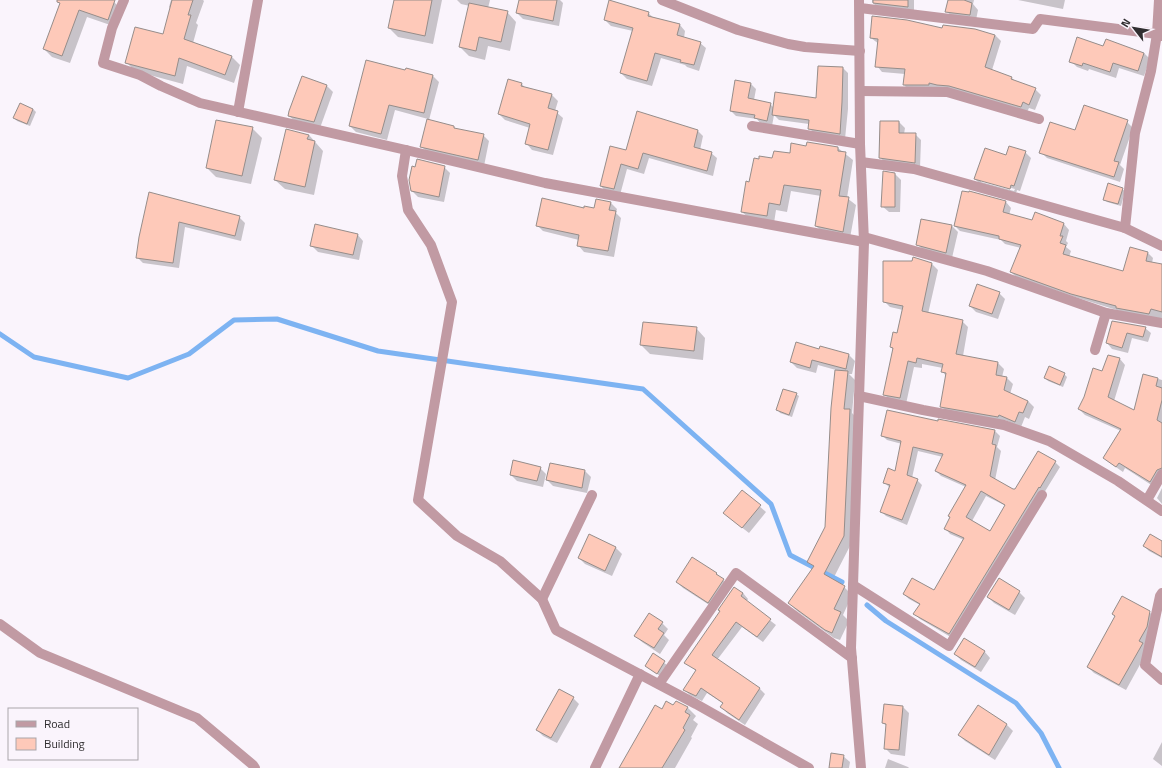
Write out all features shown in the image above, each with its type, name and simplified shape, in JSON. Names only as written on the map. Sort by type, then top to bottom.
[{"type":"street","points":[[124,0],[112,28],[103,64],[140,75],[200,103],[545,183],[864,240],[987,270],[1106,312],[1162,323]]},
{"type":"street","points":[[238,112],[258,0]]},
{"type":"street","points":[[662,0],[738,30],[788,44],[805,47],[860,50]]},
{"type":"street","points":[[1125,228],[1135,133],[1159,35],[1159,0]]},
{"type":"street","points":[[861,768],[851,648],[864,240],[860,144],[860,4],[1033,29],[1040,19],[1159,35]]},
{"type":"street","points":[[860,91],[947,92],[1039,119]]},
{"type":"street","points":[[752,126],[860,144]]},
{"type":"street","points":[[406,150],[402,176],[408,210],[431,245],[452,302],[418,500],[457,536],[500,561],[542,600],[556,630],[659,684],[810,768]]},
{"type":"street","points":[[861,162],[914,169],[1125,228],[1162,246]]},
{"type":"street","points":[[1095,350],[1106,312]]},
{"type":"street","points":[[859,396],[1004,425],[1049,442],[1118,481],[1162,510]]},
{"type":"street","points":[[1147,500],[1162,474]]},
{"type":"street","points":[[542,600],[592,495]]},
{"type":"street","points":[[853,585],[949,646],[1042,495]]},
{"type":"street","points":[[659,684],[736,574],[852,658]]},
{"type":"street","points":[[1162,593],[1160,596],[1145,665],[1162,680]]},
{"type":"street","points":[[0,624],[40,653],[197,718],[255,768]]},
{"type":"street","points":[[595,768],[640,674]]},
{"type":"building","points":[[57,0],[115,0],[108,20],[79,10],[62,56],[43,49],[60,3],[57,2]]},
{"type":"building","points":[[172,0],[193,0],[188,15],[191,15],[184,39],[232,56],[225,75],[179,58],[175,76],[125,63],[135,27],[163,34]]},
{"type":"building","points":[[394,0],[432,0],[425,36],[388,28]]},
{"type":"building","points":[[519,0],[557,0],[553,21],[516,13]]},
{"type":"building","points":[[609,0],[649,12],[648,16],[680,24],[677,35],[701,42],[694,65],[680,62],[681,60],[655,53],[647,81],[620,73],[633,28],[604,20]]},
{"type":"building","points":[[873,0],[908,0],[908,7],[873,3]]},
{"type":"building","points":[[948,0],[964,0],[972,3],[970,15],[945,12]]},
{"type":"building","points":[[469,3],[508,11],[501,42],[479,37],[476,51],[459,47]]},
{"type":"building","points":[[872,16],[907,20],[942,28],[943,25],[975,29],[995,35],[985,67],[1036,88],[1029,105],[1023,102],[1021,107],[949,86],[929,83],[929,85],[903,85],[905,69],[875,67],[878,39],[870,38]]},
{"type":"building","points":[[1077,37],[1103,46],[1106,39],[1144,53],[1138,71],[1113,63],[1110,72],[1083,63],[1082,66],[1069,62]]},
{"type":"building","points":[[366,60],[405,70],[406,68],[433,75],[424,113],[389,105],[381,134],[349,126]]},
{"type":"building","points":[[818,66],[843,67],[840,134],[808,129],[809,120],[772,115],[775,92],[816,98]]},
{"type":"building","points":[[302,76],[327,85],[314,122],[288,116]]},
{"type":"building","points":[[508,79],[522,83],[521,86],[552,94],[548,108],[558,111],[548,150],[525,144],[530,124],[498,114]]},
{"type":"building","points":[[735,80],[751,83],[748,98],[771,103],[767,121],[754,118],[755,115],[730,111]]},
{"type":"building","points":[[20,103],[33,109],[27,124],[13,118]]},
{"type":"building","points":[[1084,105],[1128,120],[1114,161],[1119,162],[1114,177],[1039,153],[1050,122],[1075,130]]},
{"type":"building","points":[[637,111],[698,130],[694,147],[712,152],[707,171],[643,153],[638,169],[621,164],[614,189],[600,186],[610,146],[626,150]]},
{"type":"building","points":[[427,119],[454,126],[454,128],[484,134],[478,160],[420,147]]},
{"type":"building","points":[[216,120],[253,127],[242,176],[206,168]]},
{"type":"building","points":[[880,121],[899,121],[899,133],[916,133],[915,163],[879,158]]},
{"type":"building","points":[[286,129],[309,135],[307,139],[315,141],[305,187],[274,180]]},
{"type":"building","points":[[807,142],[838,147],[838,151],[846,152],[839,196],[849,197],[843,232],[815,226],[821,190],[784,185],[780,205],[769,203],[767,216],[741,212],[746,181],[749,182],[754,158],[759,159],[759,156],[772,158],[774,151],[790,153],[791,143],[806,146]]},
{"type":"building","points":[[1009,146],[1026,151],[1014,186],[1011,185],[1010,189],[974,179],[985,148],[1006,155]]},
{"type":"building","points":[[417,159],[445,166],[439,197],[411,191],[409,180],[412,166],[415,167]]},
{"type":"building","points":[[883,171],[895,173],[895,207],[881,207]]},
{"type":"building","points":[[1108,183],[1123,188],[1118,204],[1103,200]]},
{"type":"building","points":[[962,191],[969,191],[1006,201],[1003,212],[1032,220],[1035,212],[1064,223],[1060,236],[1063,236],[1060,243],[1066,245],[1063,254],[1123,271],[1130,247],[1148,252],[1146,261],[1162,264],[1162,312],[1151,309],[1149,314],[1116,308],[1116,306],[1071,294],[1010,272],[1021,245],[999,239],[999,236],[954,226]]},
{"type":"building","points":[[149,192],[240,216],[235,236],[179,222],[173,263],[136,258]]},
{"type":"building","points":[[542,198],[584,208],[584,206],[594,208],[596,199],[611,202],[609,210],[616,211],[608,251],[577,246],[579,235],[536,226]]},
{"type":"building","points":[[921,219],[952,225],[946,253],[916,245]]},
{"type":"building","points":[[315,224],[358,234],[353,255],[310,246]]},
{"type":"building","points":[[913,257],[932,263],[922,311],[963,320],[956,354],[998,362],[996,375],[1007,377],[1004,390],[1028,401],[1023,413],[1019,412],[1015,422],[999,415],[998,417],[940,407],[946,373],[941,372],[943,364],[917,358],[916,363],[908,361],[900,398],[883,395],[893,348],[890,347],[893,332],[897,333],[903,306],[883,302],[883,261],[912,261]]},
{"type":"building","points":[[977,284],[1000,292],[992,314],[969,306]]},
{"type":"building","points":[[1112,321],[1146,327],[1143,337],[1127,333],[1122,348],[1106,343]]},
{"type":"building","points":[[643,322],[697,327],[694,351],[640,345]]},
{"type":"building","points":[[796,342],[819,349],[820,346],[849,354],[846,369],[812,360],[810,368],[790,362]]},
{"type":"building","points":[[1108,355],[1120,358],[1108,397],[1134,410],[1143,374],[1158,378],[1156,386],[1162,388],[1162,400],[1157,420],[1162,423],[1162,468],[1157,470],[1150,482],[1119,463],[1116,467],[1103,458],[1121,429],[1078,409],[1084,397],[1093,368],[1102,371]]},
{"type":"building","points":[[1049,366],[1065,373],[1060,385],[1044,378]]},
{"type":"building","points":[[835,370],[848,371],[844,409],[850,409],[844,536],[824,574],[845,586],[834,609],[841,612],[832,633],[825,630],[788,603],[814,566],[807,562],[825,527],[831,408]]},
{"type":"building","points":[[783,389],[797,393],[789,415],[776,410]]},
{"type":"building","points":[[887,410],[938,421],[938,419],[995,430],[992,444],[996,445],[990,476],[1013,489],[1015,489],[1038,451],[1056,461],[949,634],[913,614],[920,604],[903,594],[912,578],[934,590],[964,538],[944,529],[950,517],[948,516],[966,485],[935,471],[943,454],[913,447],[907,475],[918,479],[902,520],[880,512],[890,485],[883,483],[888,468],[895,471],[901,441],[881,436]],"holes":[[[981,491],[1005,505],[990,531],[966,517]]]},
{"type":"building","points":[[513,460],[541,467],[537,481],[510,475]]},
{"type":"building","points":[[550,463],[585,470],[582,488],[546,480]]},
{"type":"building","points":[[742,490],[761,505],[742,528],[723,513]]},
{"type":"building","points":[[589,534],[616,547],[605,571],[578,558]]},
{"type":"building","points":[[1150,534],[1162,541],[1162,557],[1143,546]]},
{"type":"building","points":[[692,557],[724,579],[708,603],[676,582]]},
{"type":"building","points":[[999,578],[1020,591],[1009,610],[987,597]]},
{"type":"building","points":[[734,587],[743,593],[741,596],[771,619],[757,637],[736,622],[712,655],[760,688],[739,720],[720,707],[723,703],[701,688],[696,696],[683,690],[696,670],[684,663],[720,611],[718,610]]},
{"type":"building","points":[[1122,596],[1150,611],[1147,627],[1139,641],[1143,643],[1119,685],[1087,667],[1115,616],[1112,614]]},
{"type":"building","points":[[649,613],[663,622],[658,629],[664,633],[654,648],[634,636]]},
{"type":"building","points":[[964,638],[985,651],[975,667],[954,654]]},
{"type":"building","points":[[653,653],[665,661],[657,674],[645,666]]},
{"type":"building","points":[[559,689],[574,697],[551,738],[536,730]]},
{"type":"building","points":[[666,701],[673,705],[676,701],[688,707],[685,712],[690,715],[683,728],[685,730],[662,768],[619,768],[655,705],[662,709]]},
{"type":"building","points":[[884,704],[903,706],[899,750],[884,749],[886,724],[882,723]]},
{"type":"building","points":[[978,705],[1007,724],[989,755],[958,735]]},
{"type":"building","points":[[831,753],[844,755],[842,768],[829,768]]},
{"type":"waterway","points":[[0,334],[34,357],[128,378],[189,354],[234,320],[277,319],[378,351],[643,389],[771,504],[790,555],[842,582]]},
{"type":"waterway","points":[[867,605],[886,621],[1016,703],[1041,733],[1059,768]]}]
